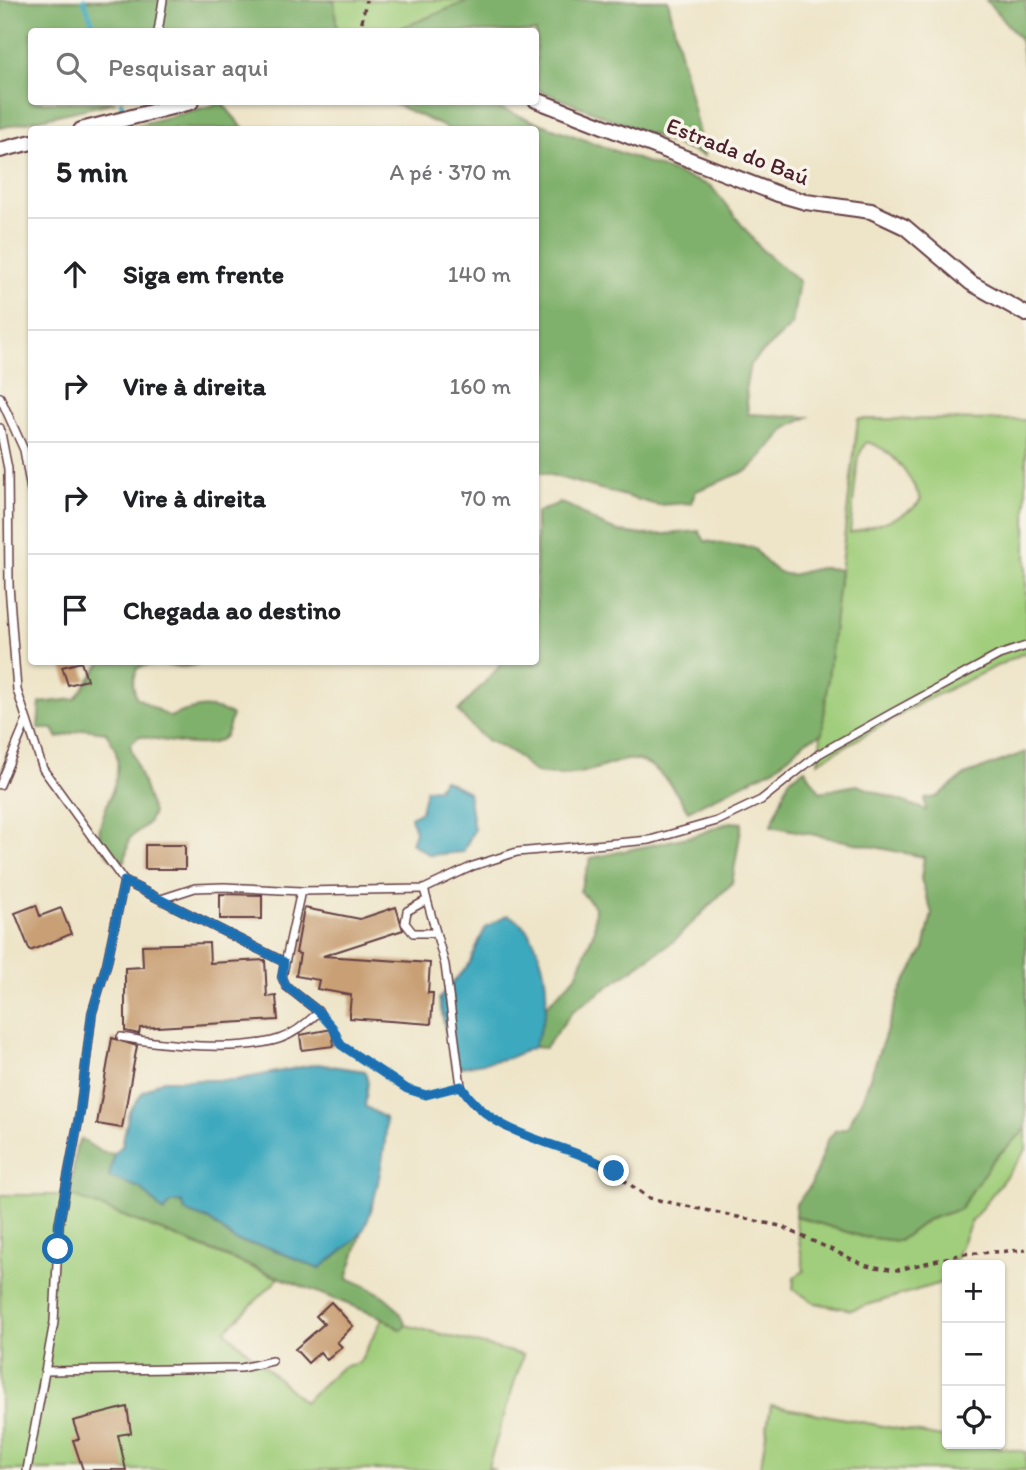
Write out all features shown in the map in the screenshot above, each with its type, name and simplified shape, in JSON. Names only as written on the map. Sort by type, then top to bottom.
[{"type":"street","name":"Estrada do Baú","points":[[539,101],[778,194],[806,202],[871,211],[905,227],[971,283],[1026,314]]},
{"type":"street","points":[[93,126],[148,108],[170,105]]},
{"type":"street","points":[[0,150],[28,143]]},
{"type":"lane","points":[[159,28],[163,0]]},
{"type":"lane","points":[[0,397],[24,450],[28,473]]},
{"type":"lane","points":[[0,428],[8,469],[9,585],[17,690],[43,769],[124,881],[284,962]]},
{"type":"lane","points":[[161,899],[195,888],[301,891],[424,889],[473,866],[517,852],[650,840],[717,821],[761,800],[819,754],[999,656],[1026,646]]},
{"type":"lane","points":[[0,785],[26,721]]},
{"type":"lane","points":[[27,1470],[54,1322],[59,1224],[80,1112],[92,1013],[110,951],[124,881]]},
{"type":"lane","points":[[424,889],[445,965],[461,1086]]},
{"type":"lane","points":[[121,1037],[162,1045],[261,1044],[298,1030],[319,1012],[286,986],[282,977],[301,891]]},
{"type":"lane","points":[[428,900],[407,911],[405,923],[413,933],[436,933]]},
{"type":"lane","points":[[46,1371],[241,1368],[272,1361]]},
{"type":"path","points":[[361,28],[366,0]]},
{"type":"path","points":[[319,1012],[333,1028],[341,1045],[407,1089],[426,1095],[461,1086],[473,1105],[506,1129],[597,1161],[649,1198],[780,1226],[867,1266],[898,1270],[962,1254],[1026,1250]]},
{"type":"green space","points":[[0,0],[334,0],[337,28],[28,28],[28,105],[103,105],[0,128]]},
{"type":"green space","points":[[334,0],[470,0],[404,28],[337,28]]},
{"type":"green space","points":[[470,0],[668,0],[704,156],[539,90],[539,28],[401,28]]},
{"type":"green space","points":[[986,0],[1026,0],[1026,73],[1020,39]]},
{"type":"green space","points":[[214,105],[224,105],[241,126],[134,126]]},
{"type":"green space","points":[[397,105],[490,105],[711,186],[761,249],[799,281],[792,325],[750,364],[746,386],[748,414],[808,417],[787,428],[749,470],[696,491],[691,503],[657,505],[539,472],[539,126],[442,126]]},
{"type":"green space","points":[[858,419],[1026,420],[1026,652],[924,701],[818,762]],"holes":[[[866,442],[876,445],[899,464],[921,499],[916,506],[900,516],[850,533],[858,457]]]},
{"type":"green space","points":[[559,503],[602,525],[626,533],[650,535],[699,531],[705,541],[754,548],[767,563],[787,574],[826,568],[840,570],[822,734],[807,740],[775,768],[688,811],[669,783],[652,767],[637,760],[569,775],[543,774],[530,769],[513,753],[481,735],[458,711],[499,665],[539,665],[539,512]]},
{"type":"green space","points":[[100,665],[146,665],[137,668],[133,684],[136,697],[170,717],[201,708],[216,709],[232,715],[225,736],[208,744],[184,744],[139,736],[130,745],[153,813],[148,823],[129,839],[125,861],[119,862],[109,856],[100,839],[102,818],[113,790],[118,762],[106,732],[84,729],[58,738],[53,729],[38,729],[40,703],[75,699]]},
{"type":"green space","points":[[154,665],[193,665],[185,667]]},
{"type":"green space","points":[[1026,752],[1026,1129],[992,1161],[960,1209],[927,1220],[899,1241],[863,1237],[795,1216],[796,1204],[811,1185],[827,1141],[835,1131],[847,1128],[864,1095],[901,989],[924,949],[932,913],[921,879],[924,857],[771,826],[789,780],[805,769],[820,792],[857,785],[926,810],[925,799],[937,797],[965,775]]},
{"type":"green space","points":[[730,822],[742,823],[732,883],[675,940],[573,1011],[545,1048],[534,1047],[546,1006],[576,976],[594,931],[595,907],[580,891],[591,858],[697,835]]},
{"type":"green space","points":[[1026,1129],[1026,1150],[971,1222],[955,1260],[942,1260],[942,1283],[851,1310],[815,1303],[793,1289],[794,1277],[804,1271],[795,1216],[863,1237],[899,1241],[927,1220],[960,1209],[992,1161]]},
{"type":"green space","points":[[81,1139],[101,1152],[114,1154],[110,1177],[140,1188],[164,1212],[171,1203],[182,1202],[186,1212],[209,1220],[236,1241],[270,1248],[319,1268],[362,1232],[347,1278],[382,1295],[396,1307],[406,1325],[401,1330],[383,1318],[70,1195],[76,1147]]},
{"type":"green space","points":[[0,1195],[70,1195],[279,1278],[225,1331],[304,1402],[342,1367],[359,1363],[383,1318],[400,1330],[406,1325],[523,1355],[488,1467],[495,1470],[0,1470]]},
{"type":"green space","points":[[771,1405],[942,1437],[942,1449],[1005,1448],[1026,1452],[1026,1470],[760,1470]]},
{"type":"water","points":[[443,779],[468,792],[474,830],[463,852],[430,855],[411,843],[415,832],[411,817],[421,811],[426,789],[438,788]]},
{"type":"water","points":[[507,915],[526,929],[539,953],[546,993],[542,1026],[534,1047],[509,1058],[457,1068],[453,1065],[439,999],[469,964],[485,928]]},
{"type":"water","points":[[317,1064],[365,1071],[368,1082],[365,1106],[385,1118],[386,1128],[379,1177],[366,1225],[352,1243],[319,1269],[270,1248],[236,1241],[209,1220],[186,1212],[182,1202],[171,1203],[164,1212],[140,1188],[109,1177],[114,1154],[122,1146],[129,1112],[143,1092],[163,1080],[236,1080]]},
{"type":"building","points":[[82,665],[87,680],[68,685],[62,667]]},
{"type":"building","points":[[145,845],[185,845],[185,869],[145,869]]},
{"type":"building","points":[[220,894],[262,895],[262,919],[220,919]]},
{"type":"building","points":[[36,905],[40,916],[61,908],[71,934],[30,951],[15,913]]},
{"type":"building","points":[[396,907],[403,930],[323,956],[430,963],[428,993],[433,993],[431,1024],[349,1018],[351,995],[317,989],[319,980],[296,976],[300,954],[296,953],[304,908],[360,919]]},
{"type":"building","points":[[209,943],[210,963],[265,960],[267,997],[276,996],[278,1020],[140,1028],[139,1034],[125,1031],[125,968],[143,967],[142,945]]},
{"type":"building","points":[[332,1029],[334,1046],[302,1050],[300,1035]]},
{"type":"building","points":[[112,1038],[137,1046],[122,1128],[97,1124]]},
{"type":"building","points":[[331,1302],[353,1326],[337,1342],[342,1347],[327,1360],[320,1352],[308,1363],[295,1349],[324,1324],[316,1316]]},
{"type":"building","points":[[127,1407],[131,1433],[118,1435],[126,1470],[83,1470],[73,1440],[79,1439],[73,1421]]},
{"type":"waterway","points":[[84,0],[94,28]]},
{"type":"waterway","points":[[122,105],[130,126]]},
{"type":"route","points":[[58,1249],[59,1224],[80,1112],[92,1013],[107,963],[124,881],[284,962],[282,977],[286,986],[319,1012],[333,1028],[341,1045],[407,1089],[426,1095],[461,1086],[473,1105],[506,1129],[597,1161],[614,1171]]}]
